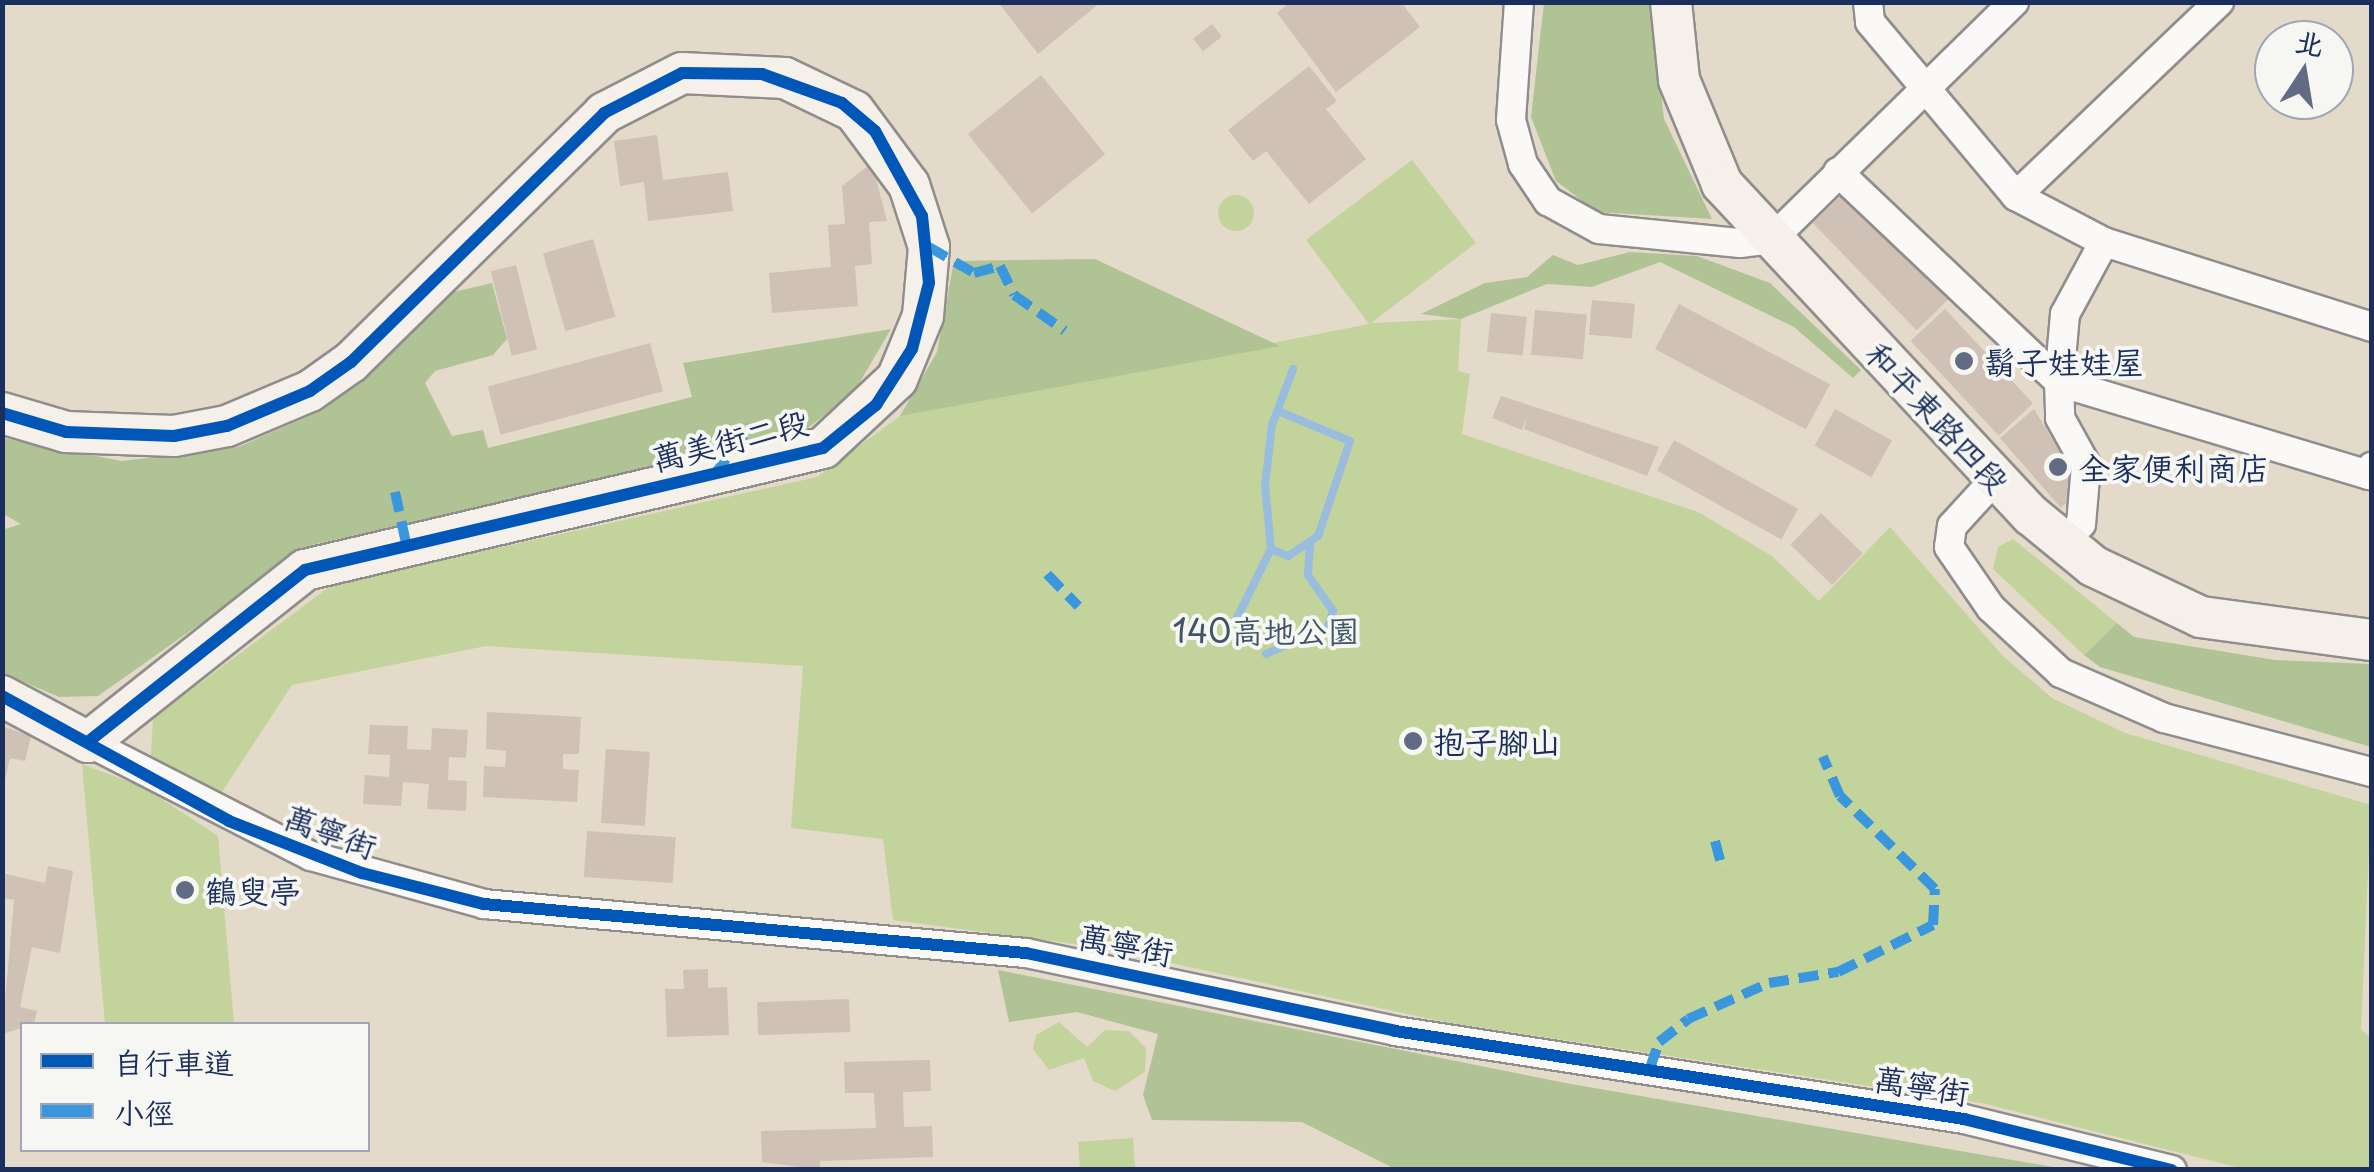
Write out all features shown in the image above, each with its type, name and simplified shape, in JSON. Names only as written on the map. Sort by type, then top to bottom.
[{"type":"street","points":[[1519,2],[1511,120],[1548,201],[1599,230],[1772,239],[1922,86],[2014,2]]},
{"type":"street","name":"和平東路四段","points":[[1671,2],[1679,80],[1699,142],[1772,239],[2062,543],[2131,589],[2200,617],[2372,640]]},
{"type":"street","points":[[1868,2],[1870,22],[2016,196],[2104,242],[2372,327]]},
{"type":"street","points":[[2016,196],[2219,2]]},
{"type":"street","name":"萬美街二段","points":[[2,413],[66,432],[174,436],[227,426],[310,391],[351,362],[604,112],[682,73],[774,76],[842,103],[875,131],[922,216],[929,283],[912,349],[876,405],[823,448],[305,570],[88,742]]},
{"type":"street","points":[[1838,172],[2059,382],[2370,471]]},
{"type":"street","points":[[2062,543],[2081,524],[2086,465],[2060,418],[2065,314],[2104,242]]},
{"type":"street","points":[[1996,478],[1952,526],[1949,547],[1992,608],[2062,673],[2164,718],[2372,772]]},
{"type":"street","points":[[2,696],[88,742]]},
{"type":"street","name":"萬寧街","points":[[88,742],[311,856],[484,904],[1026,953],[1395,1031],[1978,1122],[2172,1170]]},
{"type":"green space","points":[[1544,3],[1650,3],[1664,119],[1712,219],[1597,212],[1556,181],[1531,117]]},
{"type":"green space","name":"140高地公園","points":[[1412,160],[1476,243],[1371,323],[1461,319],[1458,371],[1470,374],[1462,434],[1698,512],[1772,556],[1819,601],[1890,527],[2003,656],[2052,698],[2125,733],[2371,805],[2361,1029],[2371,1038],[2371,1169],[2244,1169],[1982,1103],[1445,1022],[1096,947],[893,920],[883,839],[791,828],[803,666],[486,646],[292,685],[220,795],[151,755],[153,718],[332,585],[817,477],[900,416],[1369,324],[1306,240]]},
{"type":"green space","points":[[1236,195],[1249,200],[1254,213],[1249,226],[1236,231],[1223,226],[1218,213],[1223,200]]},
{"type":"green space","points":[[1630,252],[1697,256],[1770,283],[1861,370],[1853,378],[1794,327],[1660,262],[1592,287],[1547,284],[1461,319],[1421,314],[1485,283],[1527,277],[1553,255],[1578,265]]},
{"type":"green space","points":[[1095,259],[1280,346],[900,416],[937,352],[954,261]]},
{"type":"green space","points":[[492,283],[507,339],[493,355],[435,371],[425,383],[452,436],[483,430],[488,448],[692,397],[683,363],[891,329],[854,392],[799,435],[312,545],[98,696],[59,697],[3,673],[2,530],[21,524],[3,514],[3,438],[122,461],[238,447],[323,410],[454,292]]},
{"type":"green space","points":[[2013,539],[2117,623],[2084,655],[1993,569],[1998,547]]},
{"type":"green space","points":[[2117,623],[2134,637],[2275,660],[2371,664],[2371,747],[2100,667],[2084,655]]},
{"type":"green space","points":[[82,764],[145,788],[218,836],[234,1022],[105,1022]]},
{"type":"green space","points":[[998,970],[1571,1084],[2065,1169],[1395,1169],[1302,1122],[1152,1120],[1143,1095],[1158,1034],[1077,1012],[1009,1022]]},
{"type":"green space","points":[[1059,1022],[1087,1047],[1105,1030],[1129,1031],[1146,1048],[1145,1072],[1115,1091],[1093,1081],[1084,1058],[1049,1070],[1033,1049],[1036,1035]]},
{"type":"green space","points":[[1133,1138],[1135,1169],[1080,1170],[1078,1142]]},
{"type":"building","points":[[998,2],[1101,2],[1038,54]]},
{"type":"building","points":[[1290,2],[1401,2],[1420,27],[1336,92],[1277,13]]},
{"type":"building","points":[[1212,24],[1222,37],[1203,51],[1193,39]]},
{"type":"building","points":[[1309,66],[1337,101],[1326,109],[1366,159],[1309,204],[1266,151],[1253,161],[1228,130]]},
{"type":"building","points":[[1041,75],[1105,154],[1032,213],[968,134]]},
{"type":"building","points":[[657,135],[663,180],[728,172],[733,211],[648,221],[644,182],[620,186],[614,141]]},
{"type":"building","points":[[872,163],[887,221],[869,222],[872,264],[855,266],[858,306],[772,313],[769,273],[831,267],[828,225],[845,224],[842,186]]},
{"type":"building","points":[[1846,191],[1950,298],[1916,330],[1813,223]]},
{"type":"building","points":[[593,239],[615,317],[565,331],[543,253]]},
{"type":"building","points":[[516,265],[537,349],[512,356],[491,271]]},
{"type":"building","points":[[1592,300],[1635,304],[1632,339],[1589,335]]},
{"type":"building","points":[[1679,304],[1830,384],[1806,429],[1655,349]]},
{"type":"building","points":[[1945,309],[2033,403],[1999,435],[1911,341]]},
{"type":"building","points":[[1535,310],[1587,315],[1583,359],[1531,355]]},
{"type":"building","points":[[1491,313],[1527,317],[1523,356],[1487,352]]},
{"type":"building","points":[[650,343],[663,391],[501,435],[488,386]]},
{"type":"building","points":[[1501,396],[1659,447],[1647,476],[1524,429],[1527,417],[1522,430],[1492,418]]},
{"type":"building","points":[[1835,409],[1892,441],[1871,477],[1815,446]]},
{"type":"building","points":[[2034,409],[2072,472],[2073,495],[2061,508],[2000,438]]},
{"type":"building","points":[[1674,440],[1798,509],[1781,539],[1657,471]]},
{"type":"building","points":[[1821,513],[1863,553],[1832,585],[1790,545]]},
{"type":"building","points":[[487,712],[581,717],[579,754],[563,754],[563,769],[579,770],[577,802],[483,797],[484,766],[505,767],[506,751],[486,749]]},
{"type":"building","points":[[370,725],[408,726],[407,749],[431,750],[432,728],[468,730],[466,758],[449,757],[448,780],[467,781],[466,811],[427,809],[429,784],[403,782],[401,806],[363,804],[365,775],[389,777],[390,755],[368,754]]},
{"type":"building","points":[[2,726],[31,736],[25,761],[10,758],[4,784]]},
{"type":"building","points":[[606,749],[650,752],[645,826],[601,823]]},
{"type":"building","points":[[587,831],[676,837],[673,883],[584,877]]},
{"type":"building","points":[[48,866],[73,871],[60,953],[32,947],[20,1007],[37,1011],[34,1022],[20,1022],[20,1028],[2,1034],[14,900],[2,898],[2,873],[45,883]]},
{"type":"building","name":"鶴叟亭","points":[[186,879],[195,895],[185,900],[176,884]]},
{"type":"building","points":[[708,969],[708,988],[727,987],[729,1035],[667,1037],[665,989],[684,989],[683,970]]},
{"type":"building","points":[[849,999],[850,1032],[758,1035],[757,1002]]},
{"type":"building","points":[[930,1060],[931,1091],[903,1092],[904,1127],[932,1126],[933,1157],[820,1161],[820,1170],[762,1162],[761,1131],[876,1128],[874,1093],[845,1093],[844,1062]]},
{"type":"waterway","points":[[1278,411],[1350,441],[1318,536],[1288,556],[1271,549],[1265,486],[1272,425],[1293,369]]},
{"type":"waterway","points":[[1266,654],[1328,627],[1333,611],[1308,575],[1310,543]]},
{"type":"waterway","points":[[1236,620],[1271,549]]},
{"type":"marked path","points":[[929,247],[974,273],[1000,266],[1014,295],[1065,331]]},
{"type":"marked path","points":[[714,475],[751,426]]},
{"type":"marked path","points":[[395,492],[406,543]]},
{"type":"marked path","points":[[1047,574],[1078,606]]},
{"type":"marked path","points":[[1650,1068],[1659,1042],[1688,1019],[1769,983],[1838,972],[1933,925],[1935,889],[1840,796],[1823,757]]},
{"type":"marked path","points":[[1715,841],[1723,870]]},
{"type":"cycle path","points":[[2,413],[66,432],[174,436],[227,426],[310,391],[351,362],[604,113],[682,73],[762,74],[842,103],[875,131],[922,216],[929,283],[912,349],[876,405],[823,448],[305,570],[88,742]]},
{"type":"cycle path","points":[[2,696],[229,821],[362,873],[484,904],[1026,953],[1395,1031],[1964,1119],[2172,1170]]},
{"type":"place","name":"鬍子娃娃屋","points":[[1964,361]]},
{"type":"place","name":"全家便利商店","points":[[2058,467]]},
{"type":"place","name":"抱子腳山","points":[[1413,741]]},
{"type":"place","name":"鶴叟亭","points":[[185,890]]}]
